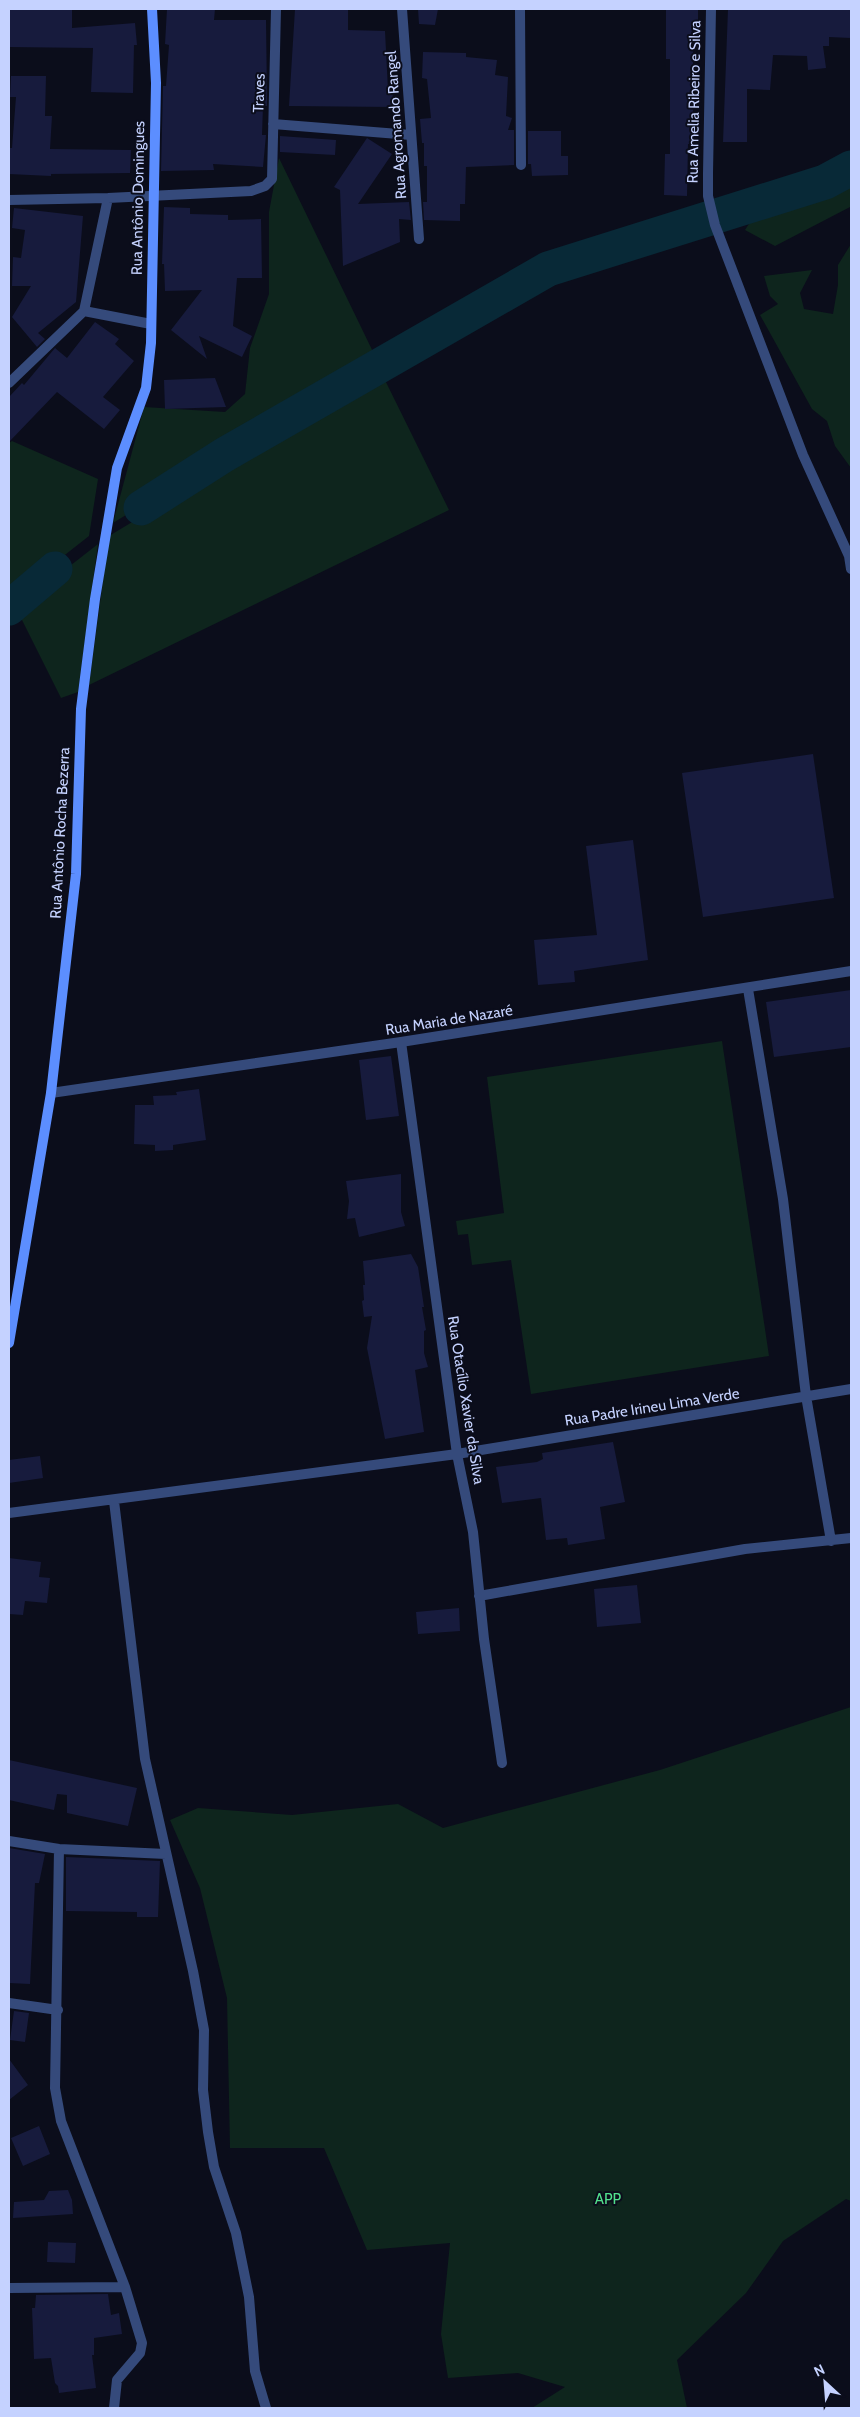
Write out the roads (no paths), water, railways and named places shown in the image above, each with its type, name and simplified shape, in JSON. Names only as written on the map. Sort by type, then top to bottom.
[{"type":"street","name":"Rua Antônio Domingues","points":[[146,388],[151,324],[156,83],[152,9]]},
{"type":"street","name":"Traves","points":[[154,194],[252,191],[265,186],[272,179],[276,9]]},
{"type":"street","name":"Rua Agromando Rangel","points":[[402,9],[419,240]]},
{"type":"street","points":[[520,9],[521,165]]},
{"type":"street","name":"Rua Amelia Ribeiro e Silva","points":[[711,9],[708,196],[715,225],[803,455],[850,554],[851,569]]},
{"type":"street","points":[[273,124],[411,135]]},
{"type":"street","points":[[9,200],[108,198],[154,194]]},
{"type":"street","points":[[9,383],[84,311],[108,198]]},
{"type":"street","points":[[84,311],[151,324]]},
{"type":"street","name":"Rua Antônio Rocha Bezerra","points":[[9,1344],[51,1093],[76,874],[82,708],[95,599],[117,468],[146,388]]},
{"type":"street","name":"Rua Maria de Nazaré","points":[[51,1093],[401,1042],[748,989],[851,971]]},
{"type":"street","points":[[748,989],[783,1199],[806,1396],[831,1541]]},
{"type":"street","name":"Rua Otacílio Xavier da Silva","points":[[401,1042],[457,1454],[473,1532],[479,1596],[502,1763]]},
{"type":"street","name":"Rua Padre Irineu Lima Verde","points":[[9,1513],[114,1501],[457,1454],[851,1389]]},
{"type":"street","points":[[114,1501],[145,1759],[193,1971],[204,2030],[204,2090],[214,2167],[240,2252],[250,2297],[255,2371],[266,2408]]},
{"type":"street","points":[[479,1596],[745,1550],[851,1538]]},
{"type":"street","points":[[9,1841],[59,1849],[166,1854]]},
{"type":"street","points":[[59,1849],[58,2010],[54,2088],[61,2121],[124,2287],[142,2343],[140,2353],[117,2380],[114,2408]]},
{"type":"street","points":[[9,2003],[58,2010]]},
{"type":"street","points":[[9,2288],[124,2287]]},
{"type":"waterway","points":[[141,508],[224,455],[548,269],[825,182],[851,168]]},
{"type":"waterway","points":[[9,608],[55,569]]},
{"type":"park label","name":"APP","points":[[608,2199]]}]
